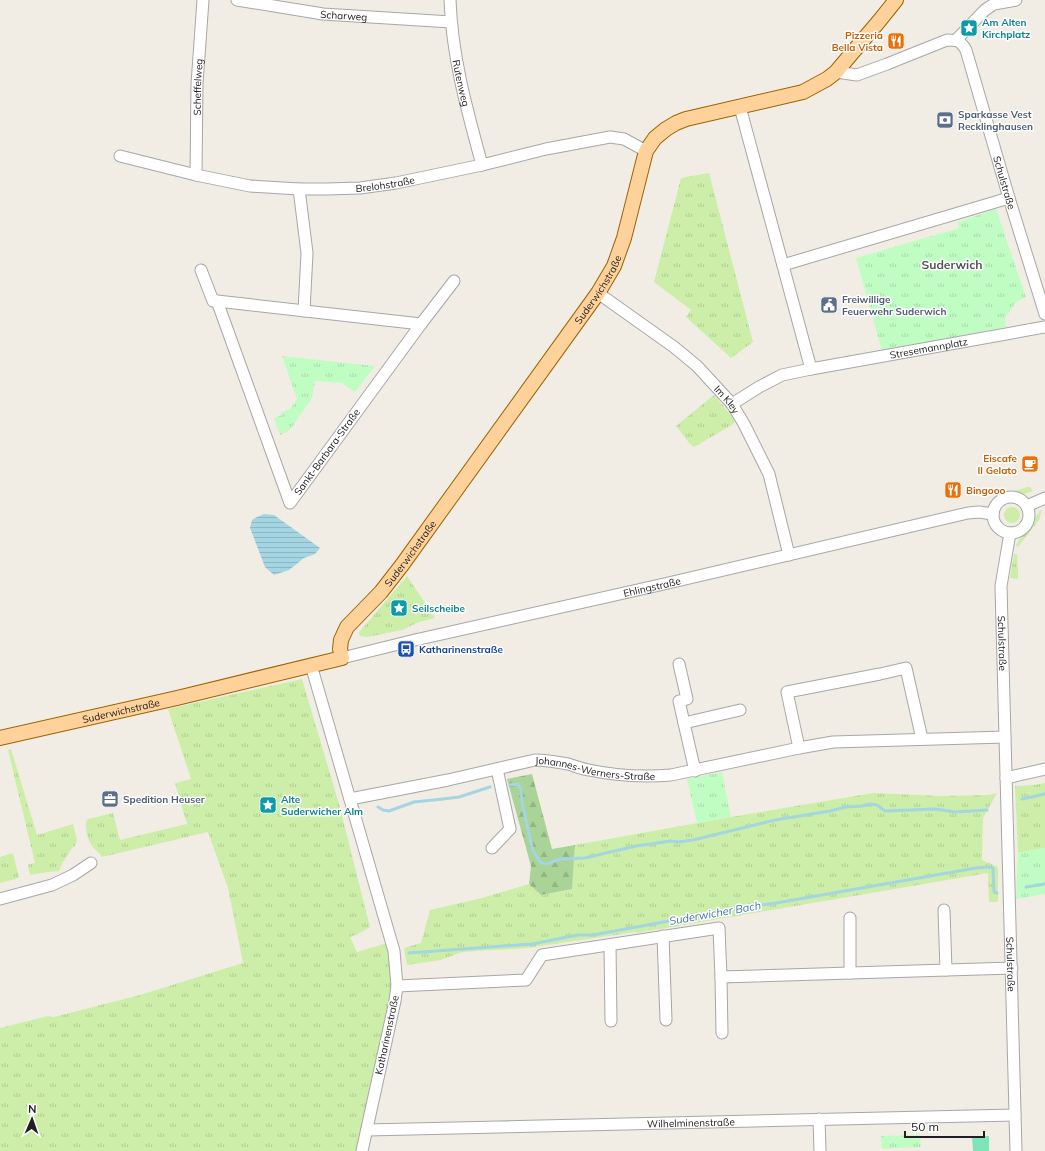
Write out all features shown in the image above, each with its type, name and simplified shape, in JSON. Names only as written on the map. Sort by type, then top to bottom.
[{"type":"main road","name":"Suderwichstraße","points":[[342,658],[340,649],[346,627],[381,592],[402,565],[598,293],[614,266],[624,238],[646,151],[655,138],[666,129],[686,119],[803,92],[827,79],[836,72],[896,0]]},
{"type":"main road","name":"Ehlingstraße","points":[[312,665],[342,658]]},
{"type":"main road","name":"Suderwichstraße","points":[[0,738],[312,665]]},
{"type":"street","name":"Scheffelweg","points":[[196,175],[197,84],[203,0]]},
{"type":"street","name":"Scharweg","points":[[237,0],[323,14],[451,22]]},
{"type":"street","name":"Rutenweg","points":[[450,0],[451,22],[461,86],[482,165]]},
{"type":"street","points":[[836,72],[857,75],[947,40],[956,40],[984,10],[994,4],[1016,0]]},
{"type":"street","name":"Schulstraße","points":[[956,40],[962,43],[966,50],[1009,198],[1045,314]]},
{"type":"street","points":[[740,107],[811,369]]},
{"type":"street","name":"Brelohstraße","points":[[120,156],[196,175],[250,186],[299,189],[360,188],[389,184],[482,165],[546,149],[610,137],[624,139],[646,151]]},
{"type":"street","points":[[299,189],[307,253],[304,311]]},
{"type":"street","points":[[783,266],[1009,198]]},
{"type":"street","name":"Sankt-Barbara-Straße","points":[[201,270],[213,301],[217,301],[290,503],[454,281]]},
{"type":"street","name":"Im Kley","points":[[598,293],[697,366],[732,404],[744,424],[769,474],[789,555]]},
{"type":"street","points":[[217,301],[421,324]]},
{"type":"street","name":"Stresemannplatz","points":[[732,404],[782,375],[1045,327]]},
{"type":"street","points":[[1010,497],[1017,498],[1023,501],[1027,506],[1029,511],[1028,522],[1020,531],[1010,533],[1001,530],[995,523],[993,514],[995,508],[999,502],[1004,499],[1010,497]]},
{"type":"street","points":[[1027,506],[1045,498]]},
{"type":"street","name":"Ehlingstraße","points":[[342,658],[968,513],[979,512],[993,514]]},
{"type":"street","name":"Schulstraße","points":[[1010,533],[1002,586],[1016,1151]]},
{"type":"street","points":[[680,664],[687,699],[679,701],[694,771]]},
{"type":"street","name":"Katharinenstraße","points":[[312,665],[394,951],[397,986],[395,1001],[362,1151]]},
{"type":"street","points":[[799,748],[787,692],[906,668],[922,739]]},
{"type":"street","points":[[684,722],[740,710]]},
{"type":"street","name":"Johannes-Werners-Straße","points":[[350,799],[448,780],[535,760],[548,760],[569,764],[588,770],[628,776],[654,777],[694,771],[833,742],[1005,737]]},
{"type":"street","points":[[492,848],[510,829],[497,769]]},
{"type":"street","points":[[1006,778],[1045,769]]},
{"type":"street","points":[[0,899],[52,885],[74,875],[91,863]]},
{"type":"street","points":[[944,910],[946,970]]},
{"type":"street","points":[[850,918],[850,973]]},
{"type":"street","points":[[397,986],[526,980],[542,955],[719,928],[722,1033]]},
{"type":"street","points":[[663,936],[666,1020]]},
{"type":"street","points":[[610,945],[611,1021]]},
{"type":"street","points":[[721,977],[1012,968]]},
{"type":"street","name":"Wilhelminenstraße","points":[[367,1130],[820,1119],[1015,1116]]},
{"type":"street","points":[[820,1119],[820,1151]]},
{"type":"green space","points":[[709,173],[753,342],[731,358],[686,317],[691,310],[654,282],[681,178]]},
{"type":"green space","points":[[996,209],[1026,297],[1015,303],[1005,319],[1006,327],[882,351],[856,258],[959,228],[958,222]]},
{"type":"green space","points":[[282,356],[375,366],[355,392],[342,383],[315,381],[312,398],[290,430],[280,435],[274,418],[282,415],[281,412],[290,409],[297,399]]},
{"type":"green space","points":[[714,395],[735,421],[732,425],[694,447],[676,426]]},
{"type":"green space","points":[[1030,487],[1033,491],[1024,493],[1010,493],[1010,492]]},
{"type":"green space","points":[[1012,507],[1019,512],[1020,515],[1015,522],[1012,523],[1005,518],[1004,515],[1009,508]]},
{"type":"green space","points":[[1042,509],[1039,520],[1018,547],[1016,546],[1020,539],[1032,526]]},
{"type":"green space","points":[[1014,554],[1017,554],[1018,579],[1010,578]]},
{"type":"green space","points":[[407,576],[435,618],[419,622],[402,630],[367,637],[360,636],[359,633],[361,630]]},
{"type":"green space","points":[[302,679],[339,804],[370,927],[350,937],[357,952],[387,943],[393,989],[357,1151],[0,1151],[0,1028],[48,1016],[54,1017],[140,995],[243,963],[228,888],[208,832],[102,857],[88,839],[86,822],[88,819],[113,813],[120,840],[187,824],[175,783],[191,779],[168,709]]},
{"type":"green space","points":[[11,749],[37,835],[73,824],[77,840],[75,846],[63,862],[59,871],[30,875],[28,866],[29,864],[35,863],[8,750]]},
{"type":"green space","points":[[722,772],[731,817],[697,823],[687,779]]},
{"type":"green space","points":[[532,774],[552,849],[575,845],[572,889],[541,895],[529,884],[531,866],[507,779]]},
{"type":"green space","points":[[1045,783],[1045,848],[1018,853],[1015,786]]},
{"type":"green space","points":[[873,793],[941,796],[989,795],[997,793],[983,818],[982,860],[998,867],[998,902],[989,902],[988,873],[637,933],[527,948],[462,952],[441,960],[407,965],[404,948],[421,943],[430,910],[482,898],[529,884],[541,895],[572,889],[575,845]]},
{"type":"green space","points":[[1045,848],[1045,894],[1016,899],[1018,853]]},
{"type":"green space","points":[[13,853],[19,878],[0,883],[0,857]]},
{"type":"green space","points":[[920,1135],[921,1147],[882,1149],[881,1136]]},
{"type":"green space","points":[[972,1136],[989,1136],[989,1151],[973,1151]]},
{"type":"water","points":[[264,514],[274,515],[320,548],[315,554],[304,558],[289,570],[274,575],[265,567],[250,528],[252,520]]},
{"type":"waterway","name":"Suderwicher Bach","points":[[510,785],[518,784],[521,789],[522,803],[533,851],[541,863],[547,864],[560,859],[585,858],[636,846],[671,841],[678,842],[693,840],[775,820],[870,804],[877,805],[885,811],[935,809],[955,812],[987,810]]},
{"type":"waterway","name":"Suderwicher Bach","points":[[378,807],[389,811],[414,802],[459,797],[490,787]]},
{"type":"waterway","name":"Suderwicher Bach","points":[[1022,799],[1045,794]]},
{"type":"waterway","name":"Suderwicher Bach","points":[[409,953],[532,944],[578,935],[593,935],[739,908],[776,903],[976,868],[993,868],[994,892],[997,893]]},
{"type":"waterway","name":"Suderwicher Bach","points":[[1026,887],[1045,884]]},
{"type":"place","name":"Am Alten Kirchplatz","points":[[969,28]]},
{"type":"place","name":"Pizzeria Bella Vista","points":[[896,41]]},
{"type":"place","name":"Sparkasse Vest Recklinghausen","points":[[945,120]]},
{"type":"place","name":"Freiwillige Feuerwehr Suderwich","points":[[829,305]]},
{"type":"place","name":"Eiscafe Il Gelato","points":[[1030,464]]},
{"type":"place","name":"Bingooo","points":[[953,490]]},
{"type":"place","name":"Seilscheibe","points":[[399,608]]},
{"type":"place","name":"Katharinenstraße","points":[[406,649]]},
{"type":"place","name":"Spedition Heuser","points":[[110,799]]},
{"type":"place","name":"Alte Suderwicher Alm","points":[[268,805]]},
{"type":"district","name":"Suderwich","points":[[952,264]]}]
